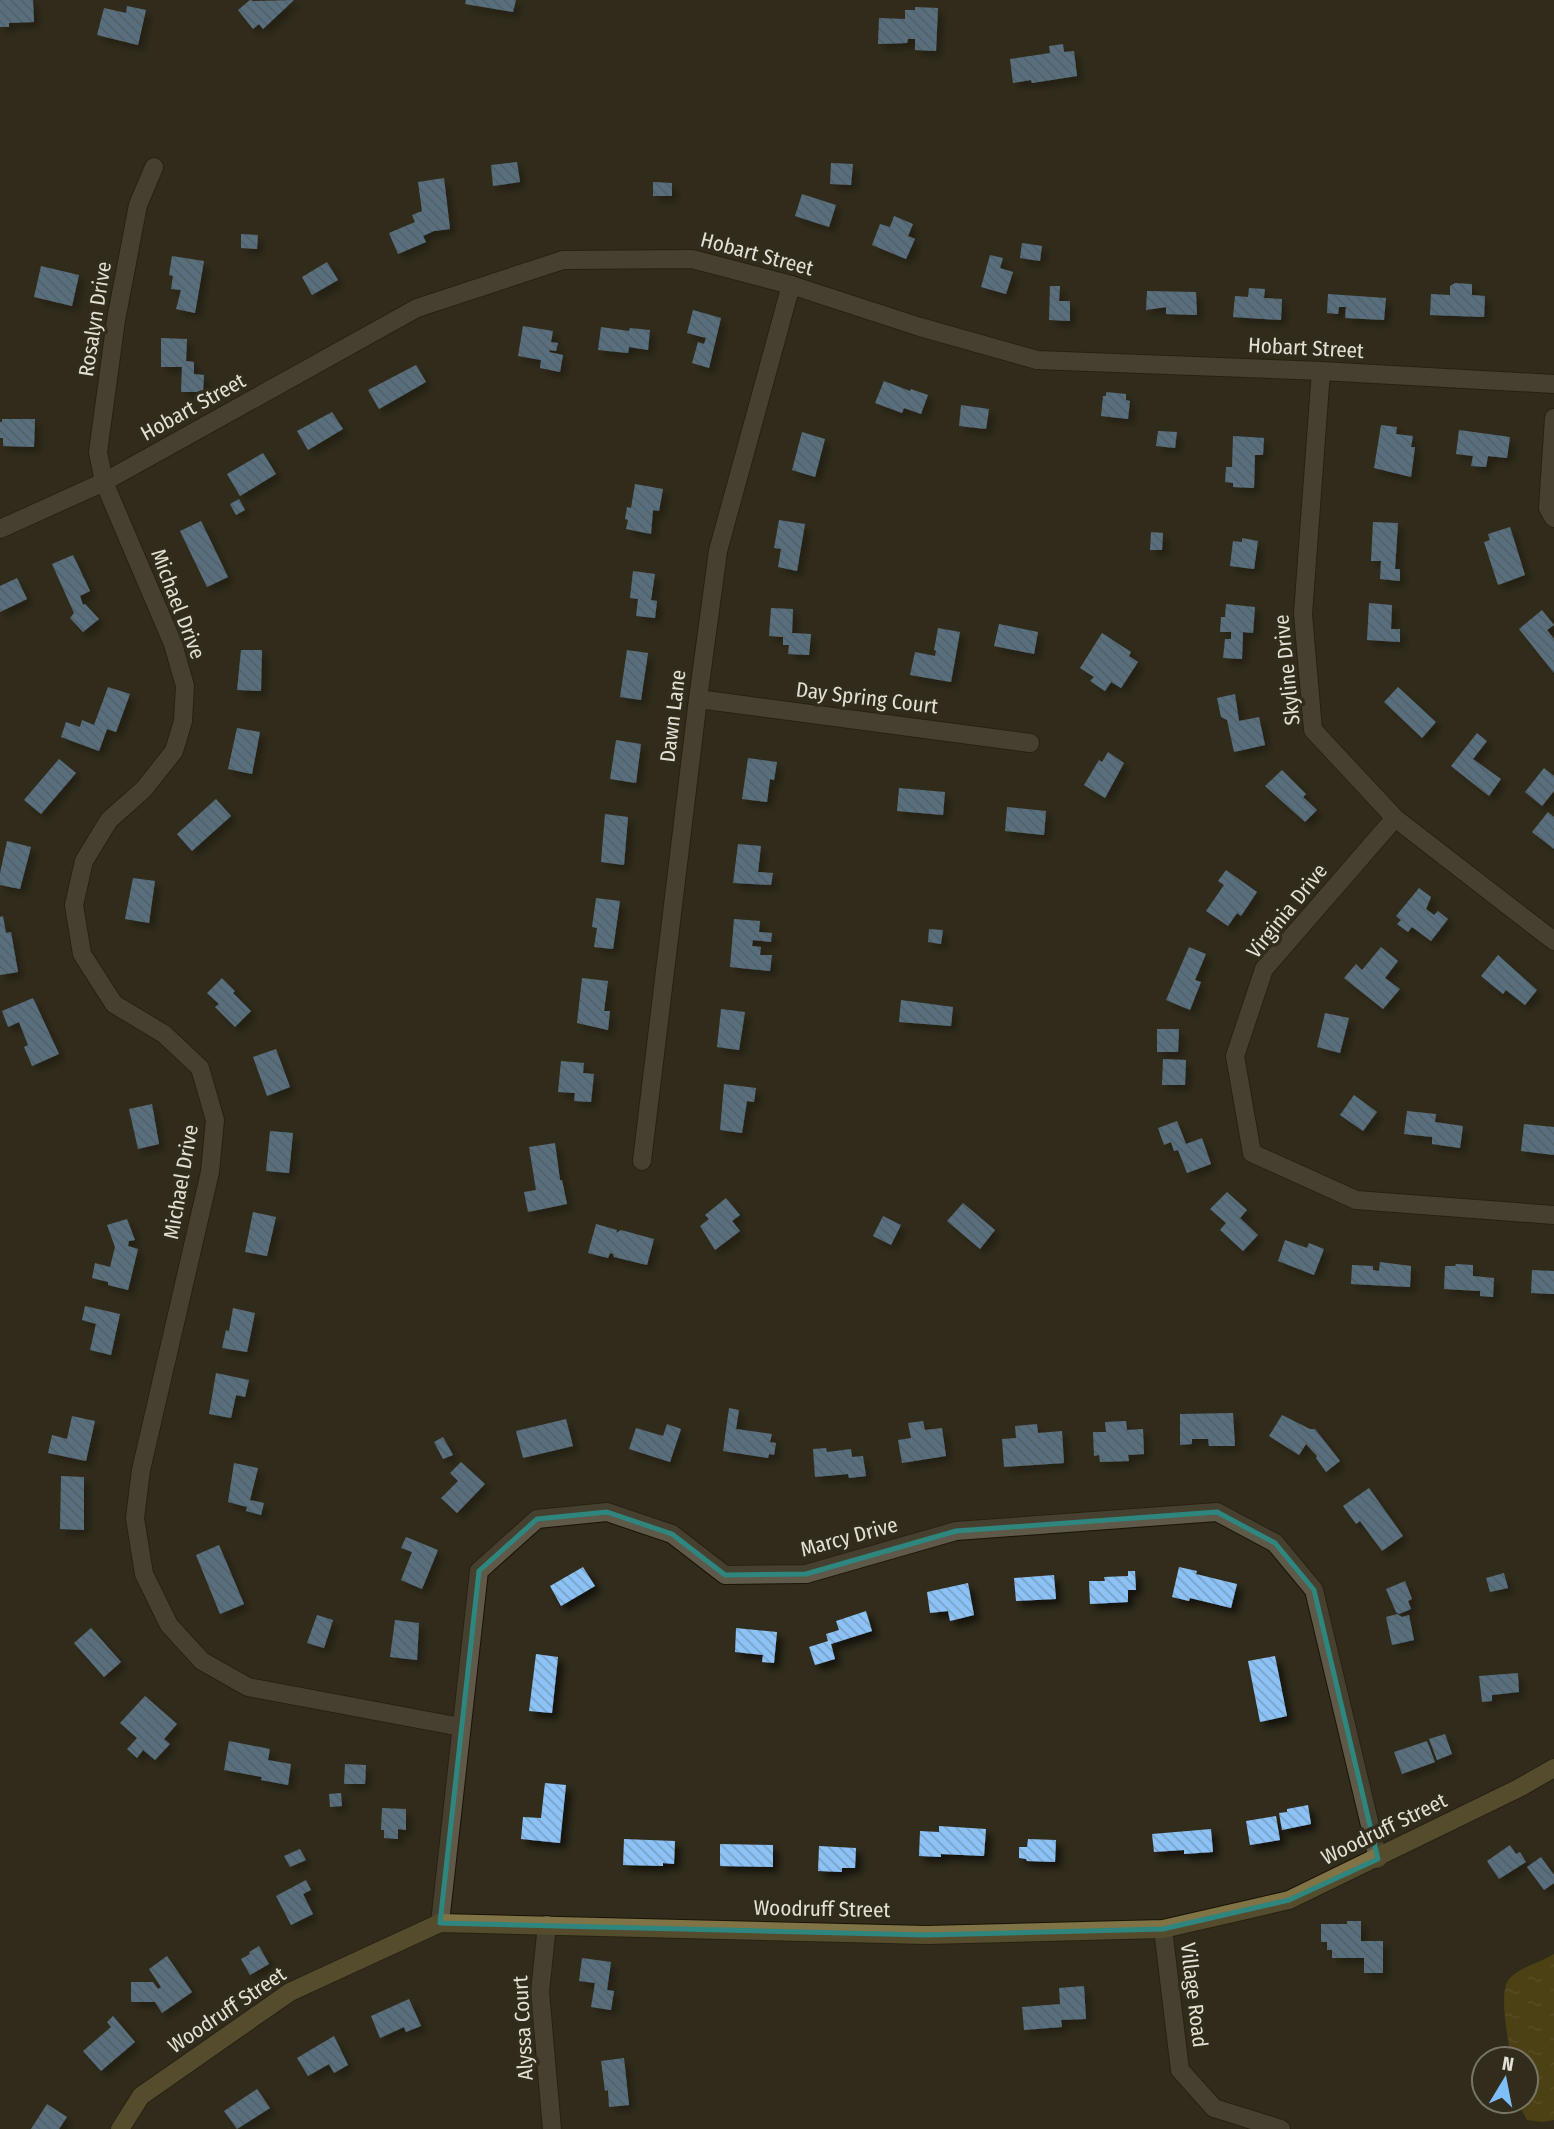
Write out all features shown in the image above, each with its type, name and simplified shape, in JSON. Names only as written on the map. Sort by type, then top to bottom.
[{"type":"street","name":"Rosalyn Drive","points":[[104,482],[98,452],[116,320],[138,205],[154,167]]},
{"type":"street","name":"Hobart Street","points":[[0,529],[104,482],[417,308],[563,260],[692,258],[791,285],[920,327],[1037,360],[1321,371],[1554,384]]},
{"type":"street","name":"Dawn Lane","points":[[642,1161],[718,551],[791,285]]},
{"type":"street","name":"Skyline Drive","points":[[1321,371],[1303,614],[1313,730],[1395,818],[1554,941]]},
{"type":"street","points":[[1554,418],[1548,508],[1554,518]]},
{"type":"street","name":"Michael Drive","points":[[104,482],[173,644],[185,686],[183,721],[174,751],[144,789],[109,820],[84,861],[74,905],[82,954],[114,1004],[164,1034],[200,1068],[215,1121],[210,1172],[141,1470],[135,1518],[144,1574],[169,1625],[177,1634],[202,1661],[248,1687],[461,1727]]},
{"type":"street","name":"Day Spring Court","points":[[698,699],[1030,743]]},
{"type":"street","name":"Virginia Drive","points":[[1395,818],[1264,969],[1235,1056],[1252,1153],[1356,1200],[1554,1215]]},
{"type":"street","name":"Marcy Drive","points":[[440,1923],[479,1571],[537,1519],[607,1512],[671,1534],[724,1575],[806,1574],[956,1531],[1217,1512],[1275,1543],[1314,1590],[1378,1859]]},
{"type":"street","name":"Woodruff Street","points":[[120,2129],[141,2096],[290,1992],[440,1923],[926,1935],[1163,1929],[1289,1900],[1378,1859],[1554,1768]]},
{"type":"street","name":"Alyssa Court","points":[[547,1925],[540,1992],[552,2129]]},
{"type":"street","name":"Village Road","points":[[1163,1929],[1180,2070],[1214,2108],[1281,2129]]},
{"type":"highlighted area","points":[[607,1512],[672,1534],[725,1575],[806,1574],[956,1531],[1217,1512],[1275,1543],[1314,1590],[1378,1859],[1289,1900],[1163,1929],[926,1935],[440,1923],[479,1571],[537,1519]]},
{"type":"water","points":[[1554,1954],[1554,2120],[1542,2122],[1527,2120],[1524,2115],[1540,2115],[1540,2045],[1509,2045],[1505,2017],[1506,1984],[1525,1968]]},
{"type":"building","points":[[0,0],[33,0],[34,22],[9,23],[9,27],[0,27]]},
{"type":"building","points":[[250,0],[294,0],[263,29],[259,24],[253,29],[238,10]]},
{"type":"building","points":[[466,0],[516,0],[513,12],[465,4]]},
{"type":"building","points":[[127,6],[146,10],[138,45],[97,35],[104,8],[126,13]]},
{"type":"building","points":[[915,7],[938,8],[936,51],[915,50],[915,39],[908,39],[907,43],[878,44],[879,18],[905,19],[905,10],[915,10]]},
{"type":"building","points":[[1063,44],[1064,52],[1074,51],[1077,76],[1013,83],[1010,59],[1050,53],[1049,46]]},
{"type":"building","points":[[517,162],[520,182],[493,186],[491,165]]},
{"type":"building","points":[[831,163],[853,164],[851,185],[830,184]]},
{"type":"building","points":[[444,178],[450,229],[423,236],[426,242],[398,254],[389,233],[415,222],[412,215],[422,211],[418,182]]},
{"type":"building","points":[[653,182],[672,183],[672,196],[653,196]]},
{"type":"building","points":[[802,194],[836,205],[829,227],[795,216]]},
{"type":"building","points":[[894,216],[913,224],[908,236],[915,239],[906,259],[872,245],[880,224],[890,227]]},
{"type":"building","points":[[241,234],[258,235],[257,249],[241,248]]},
{"type":"building","points":[[1022,243],[1042,246],[1040,261],[1020,258]]},
{"type":"building","points":[[990,255],[1003,258],[1000,268],[1013,272],[1006,294],[981,287]]},
{"type":"building","points":[[172,256],[204,261],[195,313],[176,309],[181,290],[171,289],[173,276],[169,275]]},
{"type":"building","points":[[327,262],[338,280],[312,295],[302,277]]},
{"type":"building","points":[[41,266],[79,275],[72,306],[34,297]]},
{"type":"building","points":[[1455,283],[1472,284],[1472,295],[1485,296],[1484,317],[1430,315],[1431,294],[1450,295],[1450,286]]},
{"type":"building","points":[[1050,286],[1060,286],[1059,301],[1070,301],[1070,321],[1049,320]]},
{"type":"building","points":[[1249,288],[1265,289],[1264,298],[1282,299],[1281,320],[1233,317],[1235,296],[1248,297]]},
{"type":"building","points":[[1147,291],[1196,292],[1197,315],[1166,314],[1166,307],[1146,310]]},
{"type":"building","points":[[1328,294],[1386,298],[1384,320],[1345,318],[1346,307],[1339,307],[1338,314],[1327,313]]},
{"type":"building","points":[[693,310],[721,318],[709,368],[692,363],[698,342],[704,344],[706,338],[687,333]]},
{"type":"building","points":[[523,326],[553,331],[551,342],[558,343],[556,351],[549,352],[563,355],[560,372],[540,368],[541,360],[518,356]]},
{"type":"building","points":[[601,327],[629,331],[630,328],[650,330],[648,350],[629,347],[628,353],[598,350]]},
{"type":"building","points":[[161,338],[187,339],[186,361],[194,362],[194,374],[204,375],[203,392],[181,392],[182,367],[161,367]]},
{"type":"building","points":[[416,365],[426,382],[379,409],[368,390]]},
{"type":"building","points":[[884,381],[928,395],[921,414],[904,408],[902,413],[875,403]]},
{"type":"building","points":[[1106,392],[1126,394],[1126,400],[1130,401],[1128,419],[1101,416],[1103,396],[1106,396]]},
{"type":"building","points":[[961,405],[989,409],[986,429],[959,426]]},
{"type":"building","points":[[332,412],[343,429],[308,450],[297,431]]},
{"type":"building","points":[[2,419],[35,419],[34,447],[3,446],[3,438],[0,438]]},
{"type":"building","points":[[1381,425],[1397,427],[1396,434],[1413,436],[1411,447],[1415,447],[1411,477],[1374,468]]},
{"type":"building","points":[[1459,430],[1510,437],[1507,458],[1488,456],[1486,467],[1471,466],[1473,456],[1456,454]]},
{"type":"building","points":[[1158,431],[1177,432],[1175,448],[1156,446]]},
{"type":"building","points":[[802,432],[825,439],[815,477],[792,470]]},
{"type":"building","points":[[1233,436],[1264,438],[1263,455],[1255,455],[1254,488],[1233,487],[1233,483],[1225,482],[1226,467],[1232,467]]},
{"type":"building","points":[[263,453],[276,474],[240,496],[227,474]]},
{"type":"building","points":[[635,484],[663,489],[659,511],[653,510],[651,534],[626,529],[627,507],[631,508]]},
{"type":"building","points":[[239,499],[245,510],[236,515],[230,504]]},
{"type":"building","points":[[779,520],[805,524],[797,571],[778,567],[781,549],[774,548]]},
{"type":"building","points":[[201,521],[228,577],[207,587],[180,531]]},
{"type":"building","points":[[1373,522],[1398,523],[1395,569],[1400,569],[1400,581],[1380,579],[1381,561],[1371,561]]},
{"type":"building","points":[[1510,527],[1525,575],[1498,585],[1484,542],[1490,540],[1488,534]]},
{"type":"building","points":[[1151,532],[1163,533],[1162,550],[1150,550]]},
{"type":"building","points":[[1242,538],[1258,541],[1254,569],[1230,566],[1233,541],[1242,542]]},
{"type":"building","points":[[73,555],[90,591],[80,596],[83,605],[99,619],[83,632],[70,618],[74,613],[52,564]]},
{"type":"building","points":[[633,571],[655,574],[651,600],[657,601],[655,618],[636,616],[638,599],[630,598]]},
{"type":"building","points":[[17,578],[27,599],[0,612],[0,586]]},
{"type":"building","points":[[1369,603],[1392,605],[1391,629],[1400,629],[1400,642],[1367,640]]},
{"type":"building","points":[[1226,604],[1255,607],[1253,633],[1243,632],[1242,659],[1223,658],[1225,639],[1231,639],[1231,632],[1220,632],[1221,617],[1225,617]]},
{"type":"building","points":[[771,608],[793,609],[792,633],[811,634],[809,655],[788,654],[789,645],[783,645],[783,637],[769,636]]},
{"type":"building","points":[[1542,610],[1554,625],[1547,630],[1554,639],[1554,673],[1519,629]]},
{"type":"building","points":[[999,624],[1038,632],[1034,654],[994,646]]},
{"type":"building","points":[[938,628],[960,632],[951,682],[910,675],[915,652],[935,656]]},
{"type":"building","points":[[1102,633],[1131,652],[1129,656],[1138,662],[1121,688],[1111,682],[1105,691],[1090,681],[1094,677],[1080,668]]},
{"type":"building","points":[[241,650],[262,650],[261,691],[237,690]]},
{"type":"building","points":[[627,650],[648,653],[641,700],[620,697]]},
{"type":"building","points":[[108,687],[130,694],[116,732],[107,729],[99,751],[61,737],[66,722],[80,727],[82,720],[94,725]]},
{"type":"building","points":[[1398,687],[1436,722],[1422,738],[1384,702]]},
{"type":"building","points":[[1235,694],[1239,721],[1259,717],[1265,745],[1234,752],[1227,720],[1221,717],[1217,698]]},
{"type":"building","points":[[237,728],[260,732],[252,774],[228,769]]},
{"type":"building","points":[[1477,733],[1487,741],[1473,759],[1501,779],[1489,796],[1451,766]]},
{"type":"building","points":[[616,740],[641,744],[636,783],[610,779]]},
{"type":"building","points":[[1108,752],[1124,763],[1105,798],[1084,785],[1099,760],[1102,762]]},
{"type":"building","points":[[748,758],[777,762],[774,780],[770,779],[767,802],[742,799]]},
{"type":"building","points":[[59,759],[76,773],[41,814],[24,800]]},
{"type":"building","points":[[1544,768],[1554,776],[1554,791],[1542,806],[1525,792]]},
{"type":"building","points":[[1282,770],[1306,794],[1303,797],[1317,810],[1305,822],[1265,786]]},
{"type":"building","points":[[899,788],[945,792],[943,815],[897,811]]},
{"type":"building","points":[[216,799],[231,816],[192,851],[177,834]]},
{"type":"building","points":[[1007,807],[1046,811],[1044,835],[1005,831]]},
{"type":"building","points":[[1548,812],[1554,817],[1554,849],[1532,832]]},
{"type":"building","points":[[605,814],[628,817],[624,865],[601,862]]},
{"type":"building","points":[[7,841],[31,847],[20,889],[0,885]]},
{"type":"building","points":[[738,844],[761,846],[758,872],[773,873],[771,885],[733,883]]},
{"type":"building","points":[[1226,870],[1257,892],[1241,916],[1237,913],[1228,926],[1206,911],[1224,885],[1218,881]]},
{"type":"building","points":[[133,878],[155,881],[149,923],[125,919]]},
{"type":"building","points":[[1419,888],[1431,897],[1426,909],[1434,915],[1438,911],[1448,919],[1431,941],[1412,927],[1408,932],[1397,924],[1401,920],[1396,916]]},
{"type":"building","points":[[596,898],[620,901],[613,949],[594,947],[597,928],[592,927]]},
{"type":"building","points":[[3,916],[6,933],[11,932],[18,972],[0,975],[0,917]]},
{"type":"building","points":[[734,919],[760,921],[759,932],[772,933],[771,942],[753,940],[752,946],[761,947],[760,955],[772,955],[770,971],[730,967]]},
{"type":"building","points":[[929,929],[943,930],[941,944],[928,942]]},
{"type":"building","points":[[1189,947],[1206,954],[1195,980],[1201,982],[1190,1010],[1166,1000]]},
{"type":"building","points":[[1381,947],[1398,961],[1385,978],[1400,989],[1383,1009],[1344,978],[1356,964],[1362,970]]},
{"type":"building","points":[[1498,955],[1537,990],[1525,1005],[1506,990],[1503,994],[1481,976]]},
{"type":"building","points":[[222,978],[251,1011],[235,1027],[215,1007],[219,1004],[207,993]]},
{"type":"building","points":[[582,978],[608,981],[604,1011],[610,1011],[608,1030],[577,1023]]},
{"type":"building","points":[[33,998],[59,1054],[32,1066],[24,1047],[28,1045],[19,1022],[8,1027],[2,1011]]},
{"type":"building","points":[[901,1000],[953,1007],[951,1026],[899,1022]]},
{"type":"building","points":[[721,1009],[745,1012],[739,1050],[717,1047]]},
{"type":"building","points":[[1325,1013],[1349,1018],[1340,1053],[1317,1047]]},
{"type":"building","points":[[1157,1029],[1179,1029],[1178,1052],[1157,1052]]},
{"type":"building","points":[[276,1049],[290,1087],[267,1096],[253,1057]]},
{"type":"building","points":[[1163,1059],[1186,1060],[1185,1085],[1162,1085]]},
{"type":"building","points":[[561,1061],[584,1063],[583,1073],[594,1074],[591,1102],[574,1101],[575,1093],[558,1092]]},
{"type":"building","points":[[724,1084],[756,1088],[754,1102],[747,1101],[742,1133],[720,1130]]},
{"type":"building","points":[[1354,1095],[1377,1112],[1363,1131],[1340,1115]]},
{"type":"building","points":[[152,1104],[159,1144],[138,1149],[129,1109]]},
{"type":"building","points":[[1407,1111],[1436,1114],[1435,1122],[1463,1126],[1460,1148],[1432,1144],[1432,1137],[1404,1134]]},
{"type":"building","points":[[1177,1121],[1186,1144],[1202,1138],[1211,1164],[1187,1173],[1178,1150],[1174,1151],[1171,1142],[1164,1145],[1158,1128]]},
{"type":"building","points":[[1524,1124],[1554,1127],[1554,1155],[1521,1151]]},
{"type":"building","points":[[270,1131],[293,1133],[289,1173],[266,1171]]},
{"type":"building","points":[[555,1143],[560,1180],[567,1204],[528,1212],[524,1192],[536,1190],[529,1147]]},
{"type":"building","points":[[1227,1192],[1247,1210],[1240,1218],[1258,1235],[1243,1251],[1220,1230],[1226,1223],[1210,1209]]},
{"type":"building","points":[[726,1198],[740,1215],[732,1221],[740,1231],[715,1250],[700,1226],[709,1219],[705,1215]]},
{"type":"building","points":[[963,1203],[995,1230],[980,1249],[947,1221]]},
{"type":"building","points":[[253,1212],[276,1217],[267,1256],[245,1252]]},
{"type":"building","points":[[883,1216],[901,1225],[891,1245],[873,1236]]},
{"type":"building","points":[[127,1219],[135,1240],[129,1241],[128,1246],[138,1249],[128,1290],[92,1278],[95,1263],[110,1267],[115,1247],[107,1225]]},
{"type":"building","points":[[596,1224],[617,1230],[616,1233],[621,1230],[654,1239],[647,1265],[614,1257],[610,1253],[608,1258],[588,1253]]},
{"type":"building","points":[[1285,1240],[1307,1248],[1309,1243],[1324,1249],[1314,1275],[1278,1261]]},
{"type":"building","points":[[1380,1262],[1411,1266],[1410,1287],[1351,1284],[1352,1265],[1373,1266],[1373,1270],[1379,1271]]},
{"type":"building","points":[[1473,1265],[1473,1276],[1494,1278],[1493,1297],[1480,1296],[1480,1291],[1444,1289],[1445,1266]]},
{"type":"building","points":[[1532,1270],[1554,1271],[1554,1294],[1531,1293]]},
{"type":"building","points":[[85,1306],[120,1314],[111,1355],[90,1350],[96,1324],[82,1320]]},
{"type":"building","points":[[233,1308],[255,1313],[247,1352],[222,1348],[226,1330],[229,1331]]},
{"type":"building","points":[[216,1373],[249,1380],[245,1397],[236,1395],[231,1418],[209,1414]]},
{"type":"building","points":[[729,1408],[739,1410],[736,1429],[772,1434],[770,1442],[776,1443],[774,1455],[769,1454],[768,1458],[723,1451]]},
{"type":"building","points":[[1233,1413],[1235,1446],[1209,1446],[1208,1439],[1192,1439],[1192,1444],[1180,1445],[1180,1414]]},
{"type":"building","points":[[1282,1415],[1315,1429],[1340,1461],[1326,1472],[1306,1444],[1299,1455],[1269,1436]]},
{"type":"building","points":[[72,1416],[95,1421],[86,1461],[48,1453],[52,1435],[67,1439]]},
{"type":"building","points":[[566,1419],[573,1446],[523,1458],[516,1431]]},
{"type":"building","points":[[923,1421],[925,1430],[942,1428],[946,1456],[902,1463],[898,1440],[911,1438],[908,1423]]},
{"type":"building","points":[[1126,1421],[1127,1430],[1143,1429],[1144,1454],[1128,1455],[1129,1461],[1100,1462],[1099,1455],[1094,1456],[1093,1432],[1106,1432],[1105,1422]]},
{"type":"building","points":[[667,1424],[681,1429],[670,1462],[629,1449],[636,1428],[663,1436]]},
{"type":"building","points":[[1037,1424],[1038,1433],[1062,1431],[1064,1463],[1004,1467],[1002,1439],[1016,1438],[1015,1426]]},
{"type":"building","points":[[443,1437],[453,1455],[443,1459],[434,1442]]},
{"type":"building","points":[[826,1448],[827,1452],[851,1449],[852,1457],[863,1456],[866,1476],[849,1478],[848,1474],[815,1477],[813,1449]]},
{"type":"building","points":[[461,1462],[485,1484],[457,1513],[441,1498],[458,1481],[450,1473]]},
{"type":"building","points":[[234,1463],[258,1468],[250,1500],[264,1503],[261,1515],[246,1511],[247,1507],[228,1502]]},
{"type":"building","points":[[61,1476],[84,1477],[84,1530],[60,1529]]},
{"type":"building","points":[[1369,1488],[1403,1536],[1382,1551],[1360,1521],[1356,1524],[1343,1506]]},
{"type":"building","points":[[406,1537],[438,1550],[422,1589],[401,1580],[412,1552],[401,1548]]},
{"type":"building","points":[[219,1545],[244,1604],[220,1614],[196,1555]]},
{"type":"building","points":[[583,1567],[595,1586],[561,1606],[550,1586]]},
{"type":"building","points":[[1179,1567],[1237,1584],[1231,1608],[1190,1598],[1189,1601],[1172,1597]]},
{"type":"building","points":[[1128,1571],[1135,1571],[1136,1590],[1128,1590],[1128,1602],[1090,1604],[1089,1581],[1128,1576]]},
{"type":"building","points":[[1504,1573],[1508,1588],[1490,1592],[1486,1578]]},
{"type":"building","points":[[1054,1575],[1056,1599],[1016,1601],[1014,1578]]},
{"type":"building","points":[[1405,1581],[1412,1599],[1408,1601],[1411,1609],[1399,1614],[1386,1589]]},
{"type":"building","points":[[968,1583],[974,1615],[950,1621],[948,1611],[930,1613],[927,1592]]},
{"type":"building","points":[[866,1611],[872,1631],[831,1644],[835,1659],[815,1665],[809,1647],[828,1641],[826,1634],[839,1630],[836,1621]]},
{"type":"building","points":[[1397,1614],[1402,1617],[1409,1615],[1414,1640],[1392,1645],[1386,1617]]},
{"type":"building","points":[[317,1615],[333,1620],[324,1648],[307,1643]]},
{"type":"building","points":[[395,1620],[419,1623],[417,1660],[390,1657]]},
{"type":"building","points":[[91,1628],[121,1662],[104,1677],[74,1643]]},
{"type":"building","points":[[736,1628],[777,1632],[774,1663],[762,1662],[763,1655],[735,1652]]},
{"type":"building","points":[[536,1654],[558,1657],[552,1713],[529,1711]]},
{"type":"building","points":[[1275,1656],[1287,1716],[1260,1722],[1248,1661]]},
{"type":"building","points":[[1518,1673],[1519,1692],[1492,1695],[1492,1701],[1482,1702],[1479,1676]]},
{"type":"building","points":[[145,1696],[177,1724],[164,1739],[170,1744],[155,1760],[143,1750],[137,1758],[127,1749],[137,1738],[120,1723]]},
{"type":"building","points":[[1445,1734],[1452,1754],[1437,1760],[1429,1739]]},
{"type":"building","points":[[229,1741],[270,1749],[268,1760],[291,1764],[288,1785],[224,1770]]},
{"type":"building","points":[[1427,1741],[1435,1762],[1402,1774],[1394,1752]]},
{"type":"building","points":[[345,1764],[366,1765],[365,1784],[344,1784]]},
{"type":"building","points":[[545,1783],[566,1785],[560,1843],[521,1839],[523,1817],[541,1818]]},
{"type":"building","points":[[341,1793],[342,1806],[330,1807],[329,1794]]},
{"type":"building","points":[[1308,1805],[1311,1824],[1282,1830],[1279,1813]]},
{"type":"building","points":[[382,1808],[406,1809],[406,1830],[398,1829],[398,1839],[384,1838],[384,1830],[381,1830]]},
{"type":"building","points":[[1276,1816],[1280,1840],[1250,1845],[1246,1821]]},
{"type":"building","points":[[939,1826],[986,1829],[984,1856],[919,1856],[920,1831],[939,1832]]},
{"type":"building","points":[[1211,1829],[1213,1852],[1154,1852],[1152,1834]]},
{"type":"building","points":[[624,1839],[675,1841],[674,1864],[623,1865]]},
{"type":"building","points":[[1028,1839],[1056,1840],[1055,1862],[1019,1858],[1019,1847],[1027,1847]]},
{"type":"building","points":[[720,1844],[773,1845],[773,1867],[720,1866]]},
{"type":"building","points":[[1510,1845],[1516,1854],[1520,1852],[1526,1862],[1499,1879],[1487,1861]]},
{"type":"building","points":[[819,1846],[856,1848],[855,1868],[842,1868],[842,1872],[818,1871]]},
{"type":"building","points":[[300,1849],[306,1860],[290,1867],[284,1856]]},
{"type":"building","points":[[1541,1857],[1554,1875],[1554,1883],[1544,1890],[1527,1867]]},
{"type":"building","points":[[306,1880],[311,1890],[303,1894],[313,1914],[291,1925],[276,1896]]},
{"type":"building","points":[[1347,1921],[1361,1921],[1361,1941],[1383,1941],[1383,1973],[1364,1973],[1364,1958],[1332,1958],[1332,1950],[1327,1950],[1327,1942],[1321,1942],[1321,1924],[1347,1924]]},
{"type":"building","points":[[259,1946],[269,1964],[250,1975],[241,1959]]},
{"type":"building","points":[[167,1956],[192,1992],[162,2013],[155,2002],[131,2002],[131,1982],[153,1982],[158,1989],[161,1987],[149,1969]]},
{"type":"building","points":[[582,1958],[611,1962],[607,1990],[614,1991],[611,2010],[591,2007],[595,1983],[579,1981]]},
{"type":"building","points":[[1084,1986],[1086,2019],[1061,2020],[1062,2027],[1024,2030],[1022,2007],[1060,2004],[1059,1988]]},
{"type":"building","points":[[409,1999],[421,2026],[406,2032],[404,2027],[380,2038],[371,2016]]},
{"type":"building","points":[[113,2016],[135,2042],[101,2071],[83,2051],[111,2027],[107,2022]]},
{"type":"building","points":[[334,2036],[348,2065],[334,2073],[329,2064],[308,2076],[297,2058]]},
{"type":"building","points":[[624,2058],[629,2105],[609,2107],[601,2061]]},
{"type":"building","points":[[257,2089],[270,2108],[237,2129],[224,2111]]},
{"type":"building","points":[[47,2104],[67,2117],[59,2129],[31,2129]]}]
